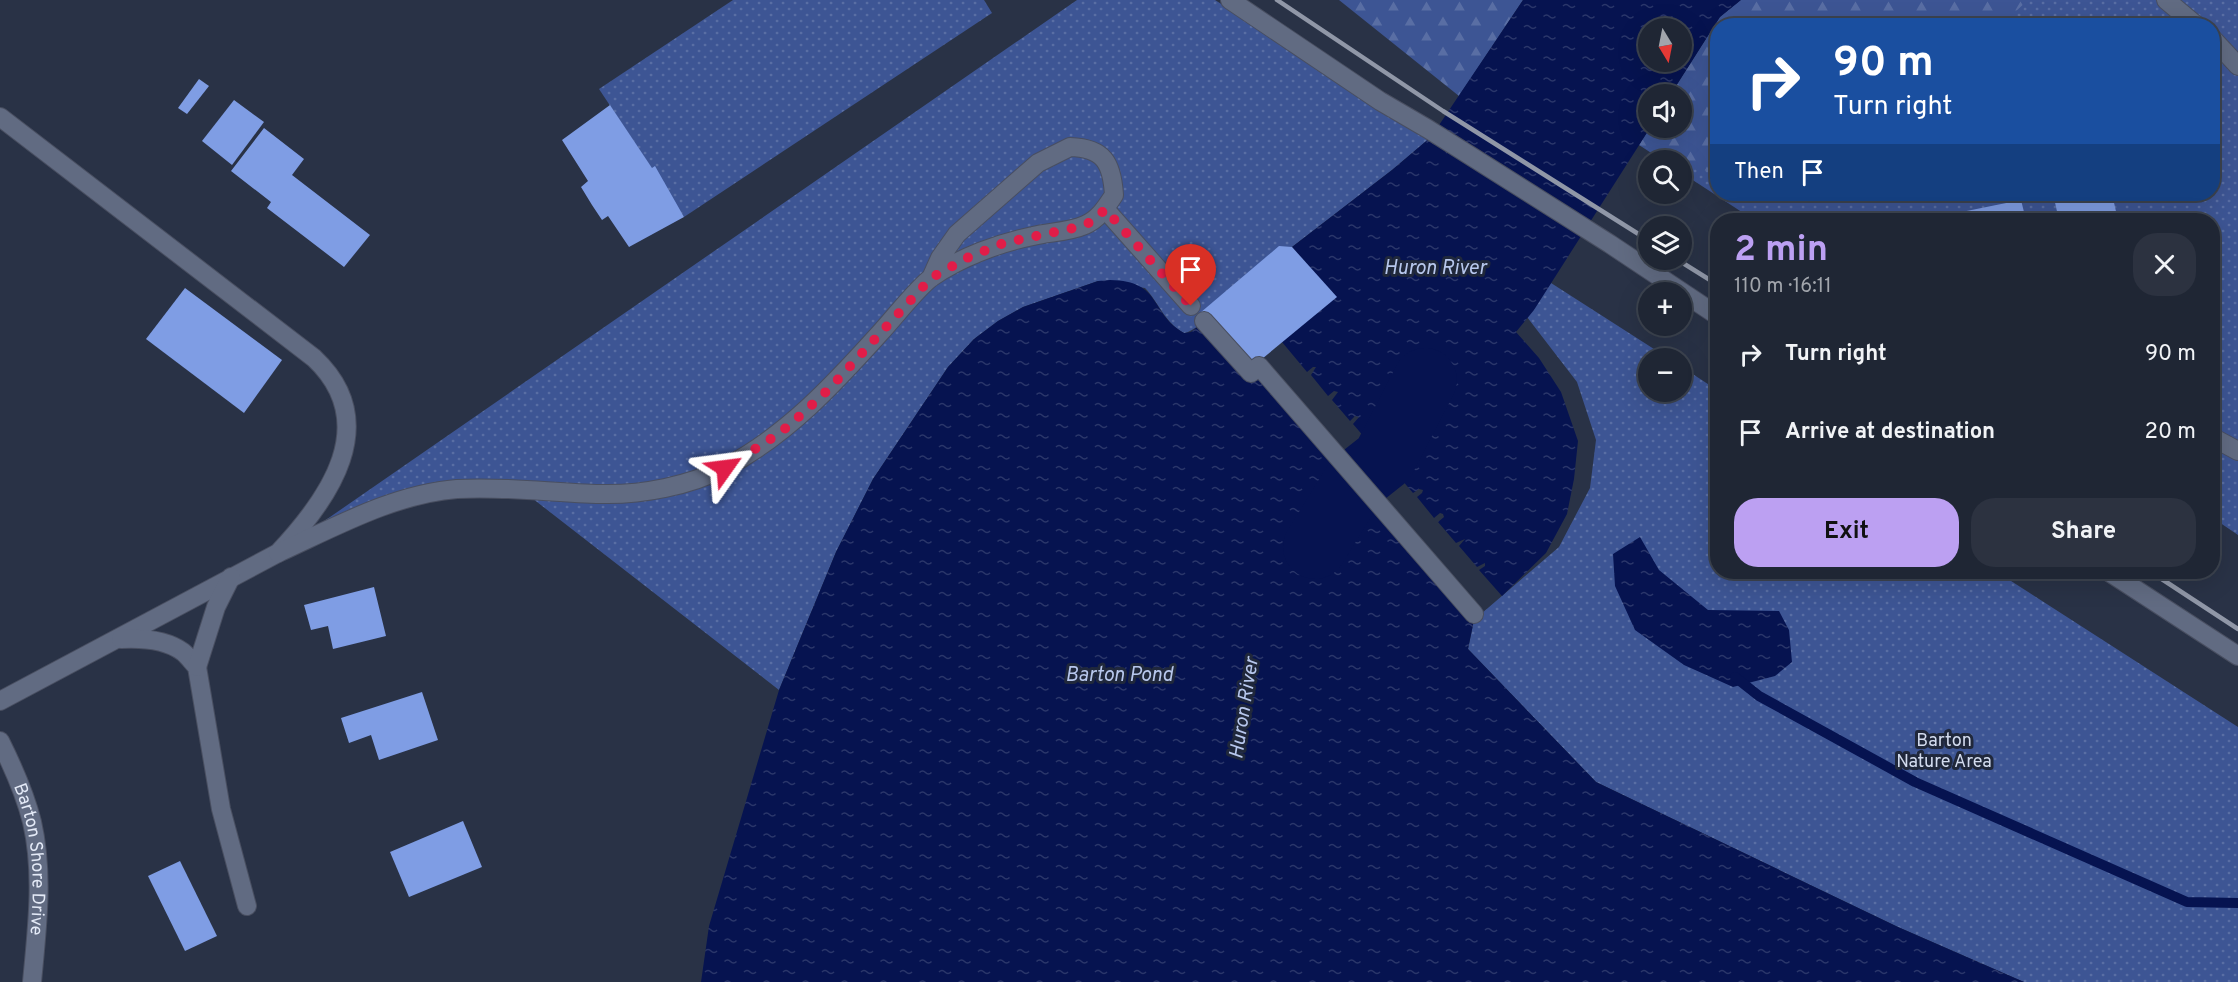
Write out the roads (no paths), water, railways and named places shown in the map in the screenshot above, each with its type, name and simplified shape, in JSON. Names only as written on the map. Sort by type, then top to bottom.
[{"type":"street","points":[[1230,0],[1380,100],[1610,244],[1710,311]]},
{"type":"street","points":[[2166,0],[2187,18]]},
{"type":"street","points":[[2220,47],[2238,66]]},
{"type":"street","points":[[0,117],[314,358],[328,373],[339,394],[345,416],[346,439],[343,457],[319,506],[306,524],[278,553]]},
{"type":"street","points":[[0,701],[278,553],[391,504],[421,495],[455,489],[488,488],[601,494],[633,492],[674,485],[725,468],[780,433],[830,388],[931,278],[940,258],[957,234],[1038,163],[1070,147],[1091,149],[1110,169],[1114,195],[1096,219],[1083,226],[1004,243],[969,257],[931,278]]},
{"type":"street","points":[[1105,209],[1191,306]]},
{"type":"street","points":[[1204,321],[1251,373],[1259,366],[1474,614]]},
{"type":"street","points":[[2220,441],[2238,451]]},
{"type":"street","points":[[231,577],[216,607],[197,667],[221,809],[247,906]]},
{"type":"street","points":[[2120,579],[2238,656]]},
{"type":"street","points":[[116,639],[142,638],[167,645],[182,651],[197,667]]},
{"type":"street","name":"Barton Shore Drive","points":[[0,741],[32,822],[36,849],[39,894],[32,982]]},
{"type":"water","name":"Huron River","points":[[1523,0],[1741,0],[1719,18],[1710,18],[1710,33],[1692,61],[1692,18],[1638,18],[1638,72],[1685,72],[1677,84],[1638,84],[1638,138],[1644,138],[1534,310],[1516,332],[1539,358],[1561,392],[1578,441],[1567,514],[1546,553],[1502,596],[1479,570],[1485,566],[1485,563],[1477,567],[1459,546],[1465,539],[1456,543],[1438,522],[1444,517],[1443,514],[1440,513],[1434,518],[1417,497],[1423,490],[1419,489],[1413,493],[1395,472],[1401,465],[1393,469],[1374,448],[1380,441],[1371,445],[1353,424],[1359,417],[1355,416],[1350,421],[1332,400],[1338,392],[1334,391],[1328,396],[1311,375],[1316,367],[1307,372],[1282,342],[1336,297],[1292,247],[1431,137]]},
{"type":"water","name":"Barton Pond","points":[[1110,280],[1139,286],[1154,299],[1173,325],[1184,333],[1191,332],[1207,319],[1474,620],[1468,649],[1596,782],[1898,927],[2024,982],[701,982],[709,926],[779,690],[836,552],[873,479],[948,367],[974,339],[998,321],[1023,307],[1098,281]]},
{"type":"water","points":[[1640,537],[1659,570],[1708,610],[1779,611],[1789,630],[1792,662],[1775,676],[1733,687],[1684,665],[1635,630],[1615,586],[1613,554]]},
{"type":"waterway","name":"Huron River","points":[[1315,547],[1355,482],[1384,459],[1425,380]]},
{"type":"waterway","points":[[1735,677],[1759,696],[1915,782],[2187,902],[2238,903]]},
{"type":"railway","points":[[1277,0],[1443,111],[1638,234]]},
{"type":"railway","points":[[1692,269],[1710,280]]},
{"type":"railway","points":[[2162,579],[2238,629]]},
{"type":"park label","name":"Barton Nature Area","points":[[1944,750]]}]
